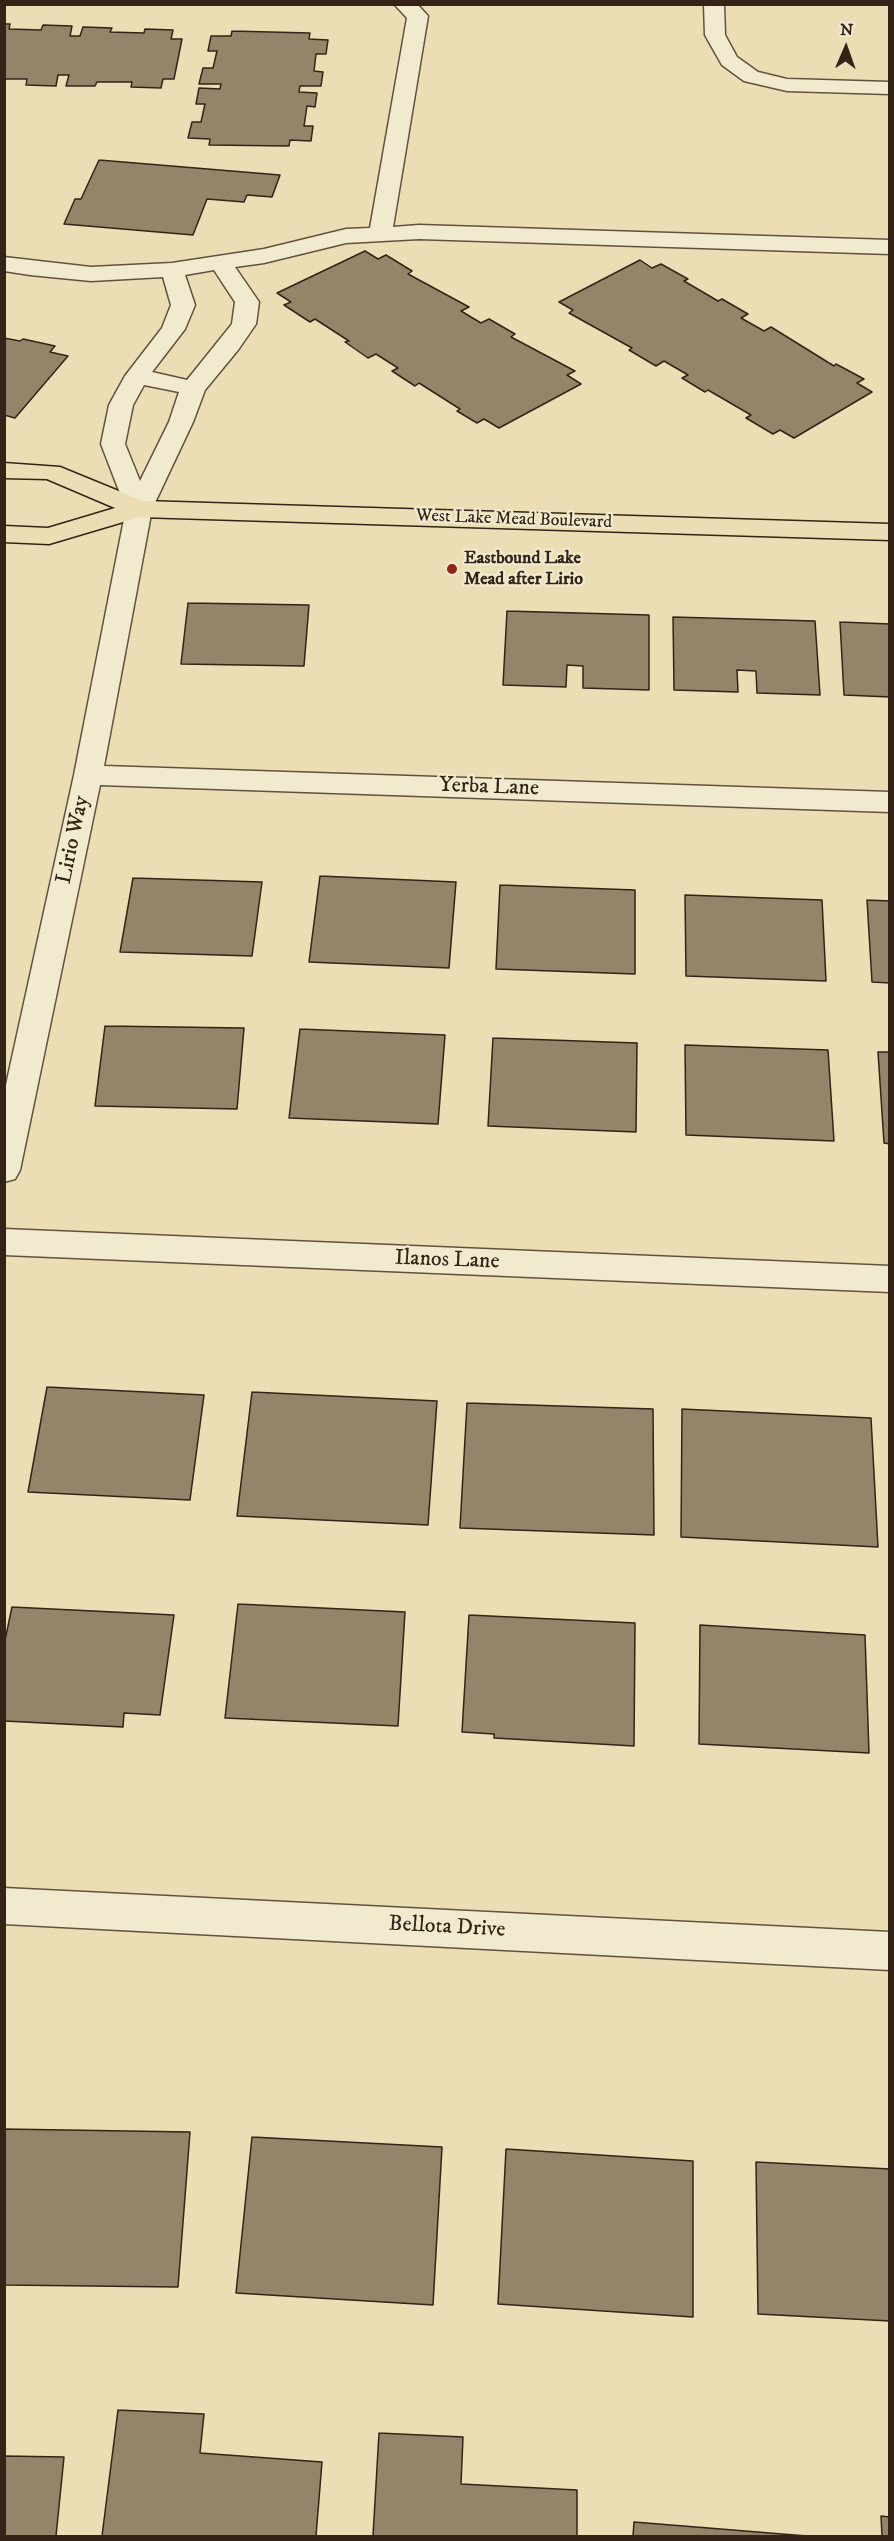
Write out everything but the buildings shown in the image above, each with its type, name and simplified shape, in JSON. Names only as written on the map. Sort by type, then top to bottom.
[{"type":"main road","name":"West Lake Mead Boulevard","points":[[4,470],[51,472],[139,509]]},
{"type":"main road","name":"West Lake Mead Boulevard","points":[[4,534],[49,536],[139,509],[890,532]]},
{"type":"street","points":[[380,234],[418,16],[404,4]]},
{"type":"street","points":[[714,4],[715,35],[729,61],[751,77],[787,86],[890,88]]},
{"type":"street","points":[[4,264],[91,274],[172,270],[264,256],[346,236],[419,232],[890,247]]},
{"type":"street","points":[[137,376],[193,388],[230,345],[244,324],[247,302],[221,263]]},
{"type":"street","points":[[139,509],[113,444],[121,405],[137,376],[173,329],[183,305],[172,270]]},
{"type":"street","name":"Lirio Way","points":[[4,1170],[88,775],[139,509],[181,422],[193,388]]},
{"type":"street","name":"Yerba Lane","points":[[88,775],[890,802]]},
{"type":"street","name":"Ilanos Lane","points":[[4,1242],[890,1279]]},
{"type":"street","name":"Bellota Drive","points":[[4,1906],[890,1951]]},
{"type":"place","name":"Eastbound Lake Mead after Lirio","points":[[452,569]]}]
